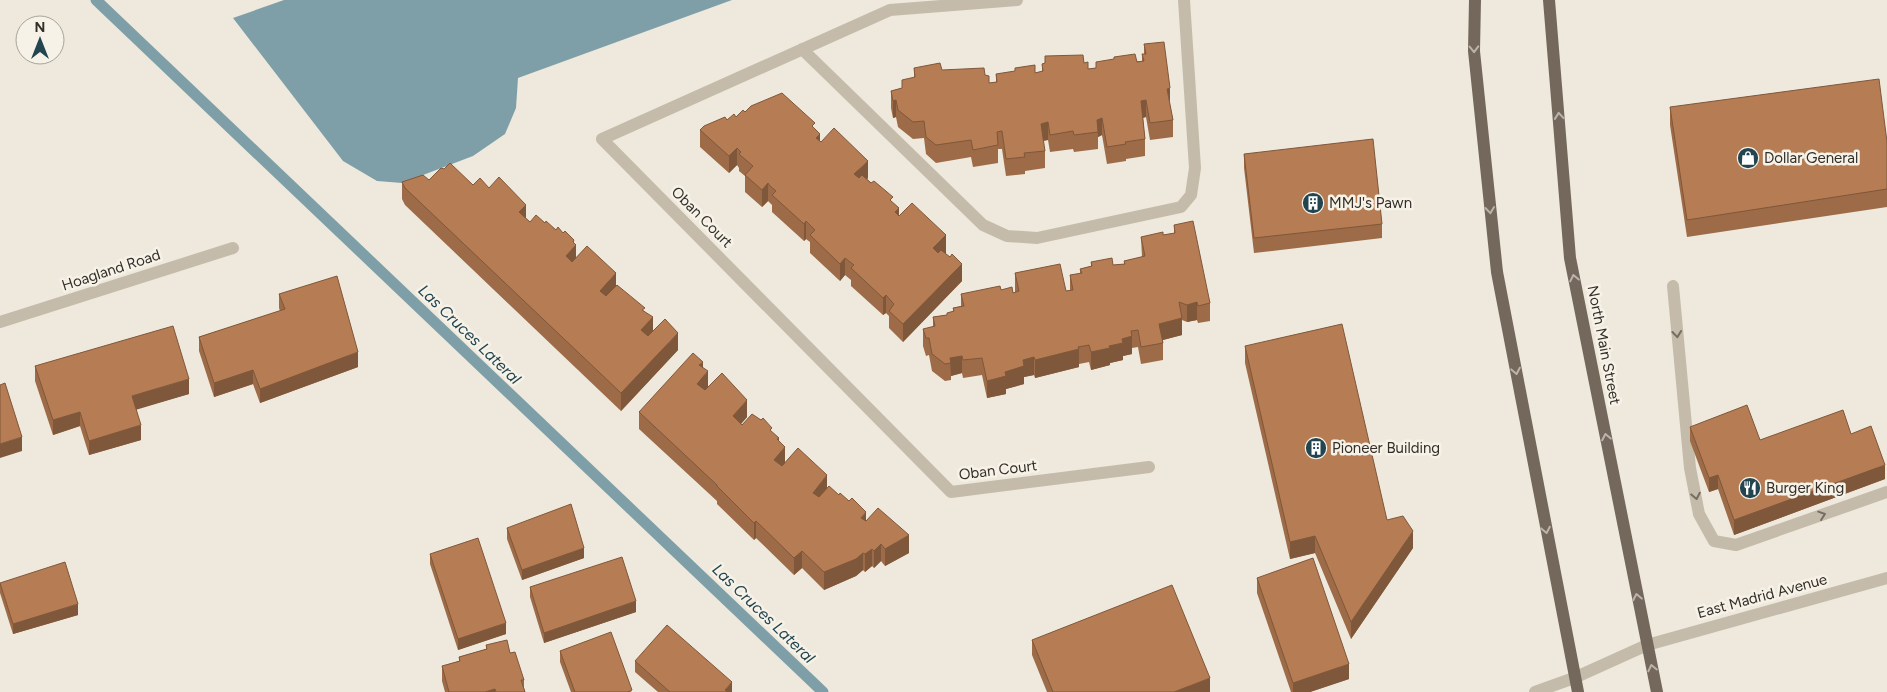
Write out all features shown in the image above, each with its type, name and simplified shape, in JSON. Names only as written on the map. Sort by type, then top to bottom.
[{"type":"main road","points":[[1475,0],[1474,51],[1497,272],[1578,692]]},
{"type":"main road","name":"North Main Street","points":[[1549,0],[1570,258],[1657,692]]},
{"type":"street","name":"Oban Court","points":[[1018,0],[890,10],[602,140],[951,492],[1148,467]]},
{"type":"street","points":[[802,50],[983,225],[1007,236],[1037,238],[1181,208],[1191,195],[1195,168],[1184,0]]},
{"type":"street","name":"Hoagland Road","points":[[0,322],[233,248]]},
{"type":"street","points":[[1672,286],[1690,468],[1699,514],[1714,540],[1736,545],[1887,492]]},
{"type":"street","name":"East Madrid Avenue","points":[[1534,692],[1574,678],[1647,645],[1887,578]]},
{"type":"water","points":[[284,0],[732,0],[518,78],[516,108],[505,134],[473,156],[402,183],[377,181],[343,161],[233,18]]},
{"type":"building","points":[[1164,42],[1170,88],[1167,89],[1173,120],[1150,123],[1146,100],[1141,101],[1145,139],[1125,142],[1126,144],[1107,147],[1102,118],[1097,120],[1098,132],[1074,135],[1073,131],[1050,135],[1048,122],[1041,124],[1045,151],[1024,153],[1025,157],[1006,159],[1002,131],[997,132],[998,145],[973,150],[971,140],[936,145],[926,137],[924,121],[913,122],[898,110],[896,100],[893,101],[891,91],[902,88],[902,80],[915,77],[914,68],[940,63],[942,70],[984,68],[985,75],[989,76],[989,83],[997,82],[996,74],[1015,71],[1015,68],[1035,65],[1035,73],[1043,71],[1042,64],[1045,63],[1045,56],[1083,55],[1084,63],[1088,62],[1088,69],[1096,68],[1096,62],[1135,54],[1137,62],[1144,61],[1142,54],[1146,54],[1144,44]]},
{"type":"building","points":[[1879,79],[1887,142],[1887,189],[1687,220],[1670,107]]},
{"type":"building","points":[[782,93],[815,123],[812,126],[820,134],[816,138],[821,142],[834,128],[868,161],[854,174],[859,178],[862,175],[871,183],[874,181],[893,197],[890,200],[899,208],[895,212],[899,216],[912,203],[946,235],[933,248],[938,253],[941,250],[950,257],[952,254],[962,264],[903,324],[889,311],[894,304],[886,295],[883,298],[851,268],[854,265],[845,258],[840,264],[810,235],[815,230],[806,221],[804,224],[772,195],[776,191],[768,183],[762,190],[745,175],[753,166],[739,154],[741,152],[737,148],[729,156],[700,130],[704,126],[725,117],[727,120],[734,114],[736,117],[743,110],[745,112],[751,106]]},
{"type":"building","name":"MMJ's Pawn","points":[[1373,139],[1382,224],[1254,238],[1244,154]]},
{"type":"building","points":[[450,163],[473,185],[480,178],[489,188],[499,177],[526,205],[519,212],[530,222],[536,215],[556,230],[558,227],[563,233],[565,231],[574,240],[573,242],[576,245],[566,256],[572,262],[587,246],[616,273],[600,291],[606,296],[617,285],[645,308],[642,310],[653,317],[641,330],[648,336],[665,319],[678,333],[621,393],[405,188],[402,182],[423,175],[429,180],[441,168],[444,169]]},
{"type":"building","points":[[1193,221],[1210,303],[1198,306],[1197,302],[1187,305],[1179,302],[1182,318],[1159,324],[1163,343],[1141,347],[1138,330],[1131,331],[1132,336],[1122,339],[1123,343],[1109,346],[1110,348],[1091,352],[1089,345],[1035,360],[1034,357],[1023,360],[1024,366],[1005,372],[1006,376],[987,381],[982,358],[963,360],[962,356],[950,358],[951,363],[945,364],[932,354],[929,338],[926,338],[923,329],[935,326],[933,317],[947,315],[947,313],[954,311],[953,308],[964,306],[961,294],[1000,286],[1001,290],[1012,287],[1013,293],[1019,291],[1015,273],[1060,264],[1066,291],[1073,290],[1070,275],[1082,273],[1080,269],[1092,266],[1091,262],[1112,258],[1113,265],[1125,264],[1124,261],[1145,256],[1141,237],[1163,232],[1163,235],[1175,233],[1174,225]]},
{"type":"building","points":[[337,276],[358,352],[260,389],[253,370],[214,383],[199,337],[285,309],[279,294]]},
{"type":"building","name":"Pioneer Building","points":[[1342,324],[1387,520],[1403,516],[1413,531],[1351,622],[1315,536],[1290,542],[1245,346]]},
{"type":"building","points":[[173,326],[189,379],[132,396],[141,425],[89,441],[80,412],[53,420],[35,366]]},
{"type":"building","points":[[693,353],[703,362],[699,365],[708,371],[697,384],[705,390],[722,373],[747,400],[733,416],[742,425],[752,414],[761,420],[763,418],[772,428],[770,430],[785,447],[774,460],[782,466],[798,448],[827,475],[813,493],[819,497],[829,486],[849,501],[852,498],[866,512],[861,518],[866,521],[878,508],[909,535],[885,549],[881,544],[874,551],[872,549],[856,559],[824,572],[802,551],[794,558],[756,521],[754,523],[717,485],[639,412]]},
{"type":"building","points":[[5,383],[22,437],[0,444],[0,385]]},
{"type":"building","points":[[1747,405],[1760,440],[1843,410],[1851,434],[1871,426],[1885,465],[1734,520],[1718,475],[1709,478],[1690,427]]},
{"type":"building","points":[[571,504],[584,548],[522,570],[507,528]]},
{"type":"building","points":[[478,538],[506,623],[458,639],[430,554]]},
{"type":"building","points":[[622,557],[636,601],[544,633],[530,587]]},
{"type":"building","points":[[1313,558],[1349,664],[1293,683],[1257,578]]},
{"type":"building","points":[[65,562],[78,604],[13,624],[0,583]]},
{"type":"building","points":[[1172,585],[1210,678],[1174,692],[1053,692],[1032,640]]},
{"type":"building","points":[[667,625],[732,682],[725,690],[728,692],[670,692],[635,661]]},
{"type":"building","points":[[611,632],[632,690],[628,692],[575,692],[560,651]]},
{"type":"building","points":[[507,640],[510,653],[515,652],[524,680],[521,680],[525,692],[496,692],[495,689],[485,692],[449,692],[442,666],[460,661],[459,657],[487,649],[486,645]]},
{"type":"waterway","name":"Las Cruces Lateral","points":[[96,0],[823,692]]},
{"type":"place","name":"Dollar General","points":[[1748,158]]},
{"type":"place","name":"MMJ's Pawn","points":[[1313,203]]},
{"type":"place","name":"Pioneer Building","points":[[1316,448]]},
{"type":"place","name":"Burger King","points":[[1750,488]]}]
